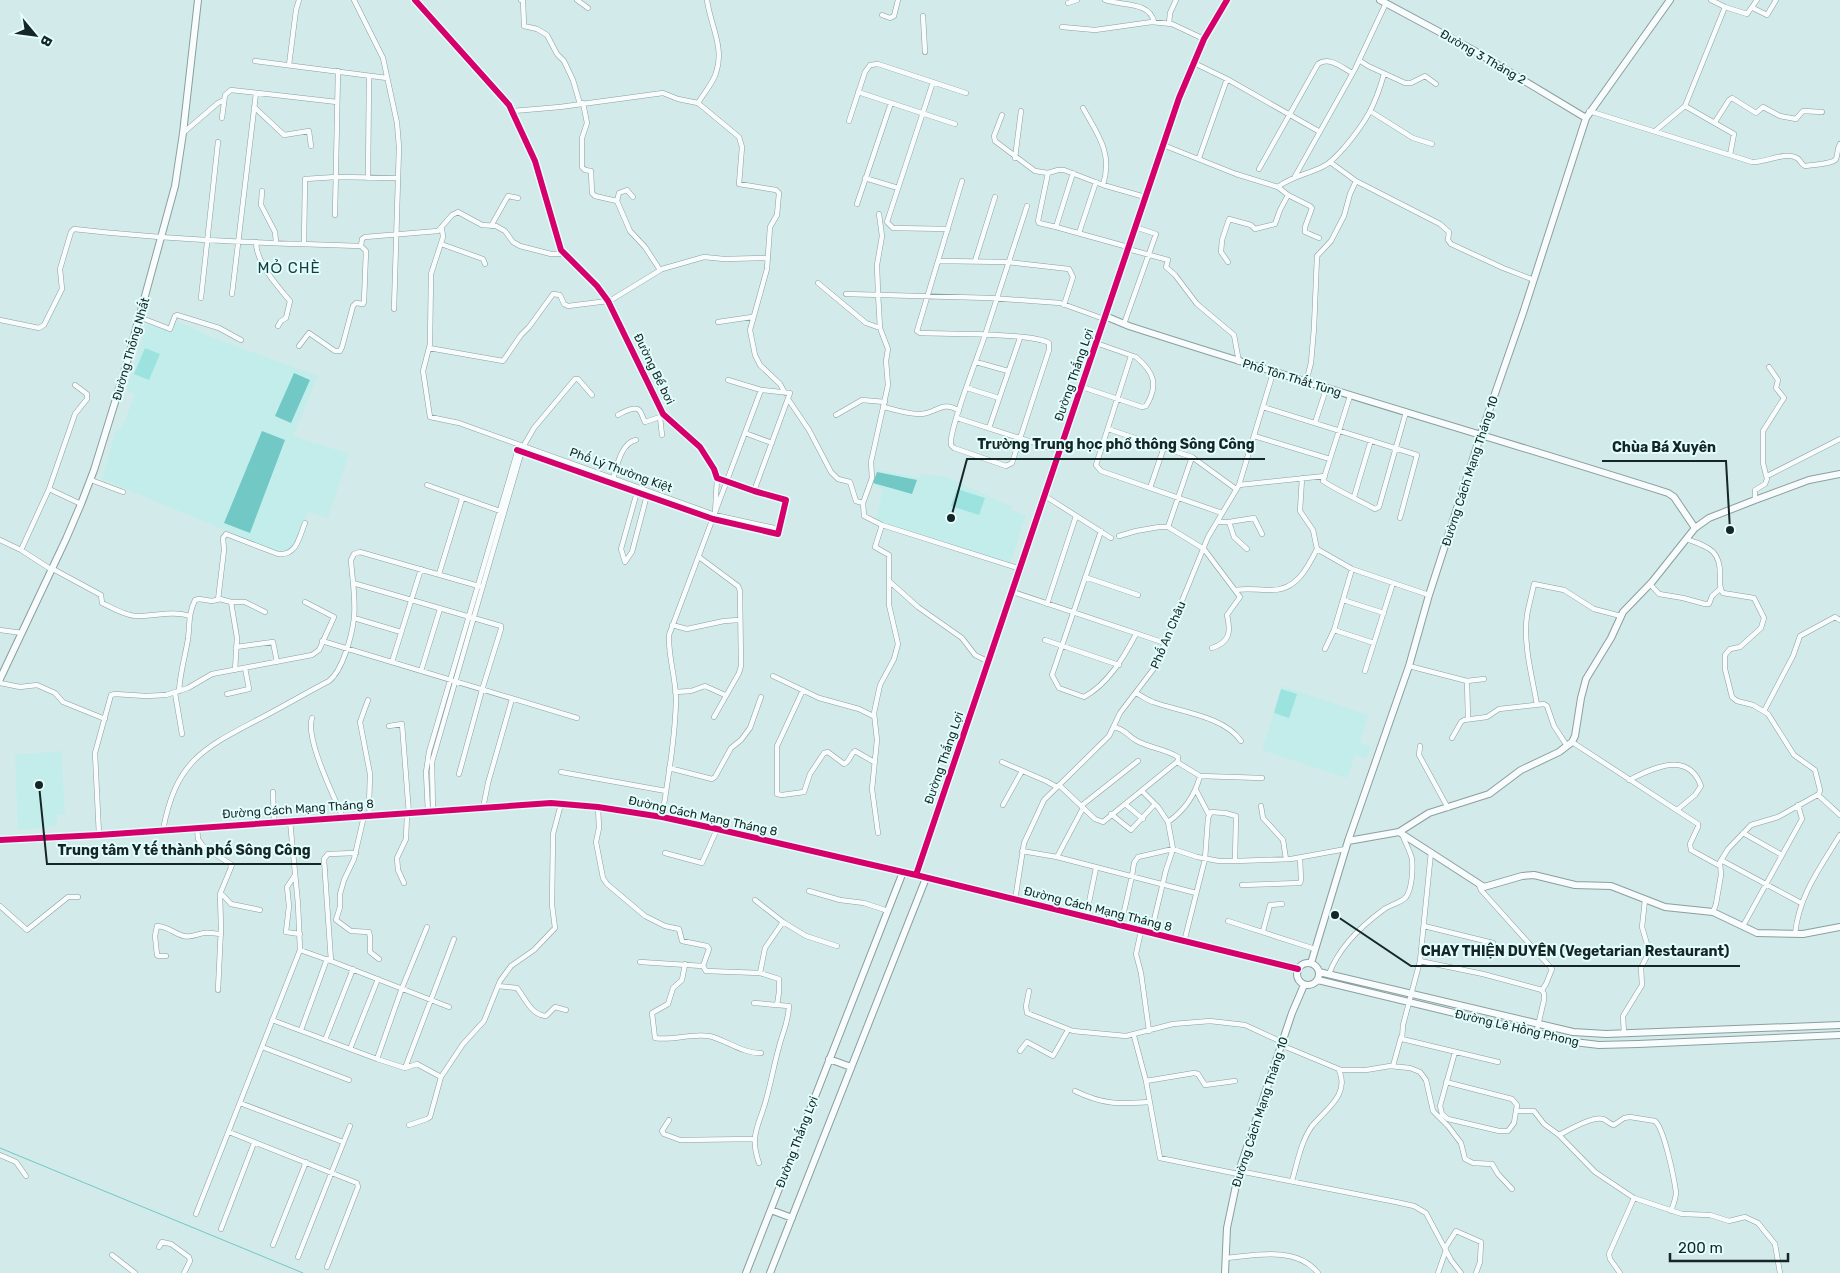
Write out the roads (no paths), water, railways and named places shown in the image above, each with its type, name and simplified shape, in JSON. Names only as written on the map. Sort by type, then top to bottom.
[{"type":"street","name":"Đường Thống Nhất","points":[[0,681],[91,480],[118,396],[175,186],[184,132],[198,0]]},
{"type":"street","points":[[289,65],[299,0]]},
{"type":"street","points":[[299,346],[309,333],[334,351],[340,351],[342,348],[353,306],[356,303],[361,304],[364,302],[366,252],[361,246],[362,239],[365,237],[435,232],[442,229],[452,215],[458,212],[482,225],[496,226],[505,231],[513,242],[520,246],[551,254],[564,254],[535,161],[513,111],[505,99],[416,0]]},
{"type":"street","points":[[522,0],[524,26],[537,29],[547,36],[557,54],[564,61],[573,80],[587,123],[582,138],[582,166],[584,170],[592,171],[593,194],[617,201]]},
{"type":"street","points":[[577,0],[588,8]]},
{"type":"street","points":[[698,103],[714,78],[718,64],[718,41],[708,0]]},
{"type":"street","points":[[882,16],[890,18],[894,16],[898,0]]},
{"type":"street","points":[[1068,3],[1077,0]]},
{"type":"street","points":[[1105,0],[1140,6],[1153,17],[1154,22]]},
{"type":"street","points":[[1169,24],[1170,13],[1176,0]]},
{"type":"street","name":"Đường Thắng Lợi","points":[[916,875],[1179,98],[1204,40],[1226,0]]},
{"type":"street","name":"Đường Cách Mạng Tháng 10","points":[[1311,963],[1348,841],[1408,666],[1429,594],[1587,115],[1670,0]]},
{"type":"street","points":[[1711,0],[1747,14],[1757,0]]},
{"type":"street","points":[[1753,8],[1767,15],[1776,0]]},
{"type":"street","points":[[356,1],[381,53],[398,134],[400,234],[394,309]]},
{"type":"street","points":[[1294,178],[1359,60],[1383,2]]},
{"type":"street","name":"Đường 3 Tháng 2","points":[[1383,2],[1473,50],[1587,115]]},
{"type":"street","points":[[1655,131],[1685,106],[1725,7]]},
{"type":"street","points":[[923,16],[925,52]]},
{"type":"street","points":[[1062,27],[1095,30],[1128,24],[1154,22],[1169,24],[1204,40]]},
{"type":"street","points":[[1259,169],[1318,64],[1323,60],[1329,60],[1352,73]]},
{"type":"street","points":[[1359,60],[1384,74],[1408,84],[1425,76],[1436,84]]},
{"type":"street","points":[[254,61],[387,78]]},
{"type":"street","points":[[1194,63],[1227,79],[1320,132]]},
{"type":"street","points":[[849,121],[865,72],[870,65],[878,64],[966,93]]},
{"type":"street","points":[[336,216],[338,72]]},
{"type":"street","points":[[1278,186],[1323,167],[1330,162],[1361,127],[1378,96],[1384,74]]},
{"type":"street","points":[[368,178],[369,76]]},
{"type":"street","points":[[1199,158],[1227,79]]},
{"type":"street","points":[[932,82],[887,222],[893,228],[948,229]]},
{"type":"street","points":[[222,118],[225,95],[229,90],[337,102]]},
{"type":"street","points":[[858,92],[955,124]]},
{"type":"street","points":[[232,294],[256,93]]},
{"type":"street","points":[[513,111],[663,93],[678,99],[698,103],[739,137],[742,148],[740,185],[778,191],[777,215],[770,227],[766,275],[752,317],[750,332],[757,360],[762,368],[780,384],[785,393]]},
{"type":"street","points":[[1715,122],[1732,98],[1755,113],[1763,107],[1780,116],[1796,119],[1803,111],[1822,112]]},
{"type":"street","points":[[184,132],[224,100]]},
{"type":"street","points":[[856,204],[891,103]]},
{"type":"street","points":[[1685,106],[1734,134],[1730,155]]},
{"type":"street","points":[[254,107],[284,135],[309,131],[310,146]]},
{"type":"street","points":[[1083,108],[1104,145],[1107,167],[1103,184]]},
{"type":"street","points":[[1015,158],[1022,111]]},
{"type":"street","points":[[1370,111],[1413,138],[1432,144]]},
{"type":"street","points":[[1587,115],[1655,131],[1756,162],[1778,157],[1795,157],[1805,166],[1833,162],[1838,160],[1837,149],[1840,144]]},
{"type":"street","points":[[1002,116],[994,139],[1015,158],[1035,171],[1048,173],[1061,169],[1145,197]]},
{"type":"street","points":[[201,298],[218,142]]},
{"type":"street","points":[[1163,145],[1236,174],[1278,186],[1288,195],[1312,207],[1305,232],[1319,238]]},
{"type":"street","points":[[1330,162],[1356,181],[1440,224],[1449,232],[1448,240],[1451,244],[1534,280]]},
{"type":"street","points":[[1048,173],[1039,223],[1168,260],[1166,267],[1175,275],[1197,304],[1234,335],[1239,362]]},
{"type":"street","points":[[1056,227],[1073,173]]},
{"type":"street","points":[[304,244],[305,179],[336,177],[398,178]]},
{"type":"street","points":[[866,178],[898,188]]},
{"type":"street","points":[[962,181],[917,331],[920,333],[985,335],[1043,340],[1049,343],[1050,346],[1022,438],[1012,464],[1006,466],[954,448],[950,446],[950,441],[959,411],[985,335],[1027,206]]},
{"type":"street","points":[[1306,383],[1311,363],[1317,256],[1331,241],[1344,216],[1356,181]]},
{"type":"street","points":[[1079,233],[1096,182]]},
{"type":"street","points":[[633,197],[627,190],[619,193],[617,201],[632,235],[644,246],[660,270]]},
{"type":"street","points":[[262,191],[261,205],[275,232],[276,242]]},
{"type":"street","points":[[1228,262],[1221,252],[1222,240],[1228,219],[1251,225],[1255,229],[1274,226],[1288,195]]},
{"type":"street","points":[[491,226],[508,196],[518,198]]},
{"type":"street","points":[[975,261],[995,197]]},
{"type":"street","points":[[879,214],[882,236],[876,265],[880,328],[888,349],[886,361],[888,385],[871,462],[872,478],[864,503],[864,516],[882,525],[1021,569]]},
{"type":"street","points":[[1124,324],[1156,234],[1135,227]]},
{"type":"street","points":[[442,229],[444,235],[431,274],[429,348],[504,361],[521,335],[530,327],[553,294],[560,295],[564,304],[568,306],[608,301],[623,294],[660,270],[704,257],[724,259],[768,258]]},
{"type":"street","points":[[0,320],[39,328],[44,325],[62,289],[60,269],[72,230],[206,240],[361,246]]},
{"type":"street","points":[[256,242],[258,254],[270,276],[290,301],[286,318],[278,326]]},
{"type":"street","points":[[441,244],[483,259],[485,264]]},
{"type":"street","name":"Đường Bể bơi","points":[[564,254],[597,286],[608,301],[662,415],[700,447],[714,469],[717,478]]},
{"type":"street","points":[[938,260],[1008,262],[1069,269],[1073,277],[1064,305]]},
{"type":"street","points":[[818,282],[866,323],[880,328]]},
{"type":"street","points":[[846,294],[997,298],[1064,305],[1105,318]]},
{"type":"street","points":[[139,317],[170,329],[177,315],[219,328],[241,340]]},
{"type":"street","points":[[718,322],[752,317]]},
{"type":"street","name":"Phố Tôn Thất Tùng","points":[[1105,318],[1273,373],[1481,434],[1668,493],[1674,497],[1695,528]]},
{"type":"street","points":[[989,428],[1020,338]]},
{"type":"street","points":[[1082,386],[1145,407],[1154,386],[1152,376],[1140,361],[1096,343]]},
{"type":"street","name":"Phố Lý Thường Kiệt","points":[[429,348],[423,375],[430,417],[453,421],[520,448],[638,490]]},
{"type":"street","points":[[1131,356],[1096,465],[1097,467],[1222,513]]},
{"type":"street","points":[[976,362],[1008,371]]},
{"type":"street","points":[[1754,500],[1754,490],[1765,484],[1763,431],[1784,398],[1776,387],[1778,380],[1769,367]]},
{"type":"street","name":"Phố An Châu","points":[[1015,900],[1022,851],[1040,806],[1105,739],[1114,727],[1120,713],[1152,673],[1208,537],[1238,487],[1273,373]]},
{"type":"street","points":[[431,812],[432,762],[444,709],[520,448],[534,428],[575,379],[578,379],[592,395]]},
{"type":"street","points":[[714,517],[717,478],[754,492],[790,393],[761,390],[728,380]]},
{"type":"street","points":[[21,550],[49,489],[75,414],[88,396],[75,385]]},
{"type":"street","points":[[967,388],[999,398]]},
{"type":"street","points":[[1315,423],[1326,389]]},
{"type":"street","points":[[662,817],[676,699],[669,645],[672,625],[761,390]]},
{"type":"street","points":[[1350,396],[1323,481],[1342,493],[1354,497],[1375,509],[1378,508],[1406,412]]},
{"type":"street","points":[[788,399],[809,430],[831,472],[838,478],[850,482],[856,501],[864,503]]},
{"type":"street","points":[[836,415],[862,400],[884,404],[920,415],[946,406],[953,407],[959,411]]},
{"type":"street","points":[[1263,407],[1415,454],[1418,457],[1400,518]]},
{"type":"street","points":[[618,414],[637,408],[645,422],[662,415],[662,435]]},
{"type":"street","points":[[957,418],[1060,451]]},
{"type":"street","points":[[1108,428],[1192,456],[1238,487],[1325,476]]},
{"type":"street","points":[[745,434],[772,443]]},
{"type":"street","points":[[1254,436],[1330,459]]},
{"type":"street","points":[[1766,476],[1840,439]]},
{"type":"street","points":[[612,479],[622,452],[631,442],[636,440]]},
{"type":"street","points":[[1354,497],[1371,440]]},
{"type":"street","points":[[1150,488],[1164,447]]},
{"type":"street","name":"Phố Lý Thường Kiệt","points":[[520,448],[612,479],[714,517],[778,532],[786,500],[754,492]]},
{"type":"street","points":[[1168,527],[1192,456]]},
{"type":"street","points":[[1348,841],[1401,832],[1424,816],[1489,794],[1521,770],[1540,762],[1569,744],[1575,736],[1586,679],[1611,638],[1621,616],[1632,601],[1650,584],[1695,528],[1709,518],[1754,500],[1809,480],[1840,474]]},
{"type":"street","points":[[1235,590],[1248,588],[1280,589],[1299,579],[1307,568],[1317,549],[1313,530],[1300,511],[1302,478]]},
{"type":"street","points":[[91,480],[124,492]]},
{"type":"street","points":[[427,485],[502,511]]},
{"type":"street","points":[[49,489],[81,504]]},
{"type":"street","points":[[638,490],[621,549],[624,562],[632,552],[648,494]]},
{"type":"street","points":[[1045,496],[1111,538]]},
{"type":"street","points":[[439,574],[462,498]]},
{"type":"street","points":[[1047,604],[1076,516]]},
{"type":"street","points":[[1216,522],[1254,518],[1262,534]]},
{"type":"street","points":[[1229,522],[1234,537],[1247,549]]},
{"type":"street","points":[[218,600],[224,538],[226,534],[278,554],[284,554],[290,553],[295,547],[305,523]]},
{"type":"street","points":[[878,833],[872,789],[877,740],[873,716],[880,685],[894,659],[898,644],[889,610],[890,555],[876,547],[882,525]]},
{"type":"street","points":[[1118,536],[1136,530],[1159,526],[1168,527],[1204,548],[1240,598],[1227,616],[1230,627],[1228,636],[1221,644],[1212,648]]},
{"type":"street","points":[[1100,531],[1052,675],[1059,688],[1084,697],[1091,694],[1119,665],[1136,634]]},
{"type":"street","points":[[1650,584],[1659,594],[1709,604],[1712,596],[1720,589],[1720,563],[1715,552],[1686,539]]},
{"type":"street","points":[[0,540],[102,595],[102,603],[130,616],[181,614],[189,616]]},
{"type":"street","points":[[1317,549],[1352,569],[1429,594]]},
{"type":"street","points":[[163,830],[170,799],[181,777],[199,755],[225,736],[329,681],[339,669],[354,618],[351,560],[356,552],[480,586]]},
{"type":"street","points":[[699,557],[738,586],[740,591],[741,666],[736,679],[725,695],[714,717]]},
{"type":"street","points":[[392,662],[421,569]]},
{"type":"street","points":[[1325,649],[1334,630],[1352,569]]},
{"type":"street","points":[[1085,578],[1138,595]]},
{"type":"street","points":[[889,581],[918,607],[962,638],[975,655],[989,662]]},
{"type":"street","points":[[353,583],[499,625],[501,629],[459,774]]},
{"type":"street","points":[[1365,671],[1393,583]]},
{"type":"street","points":[[1537,705],[1527,653],[1528,613],[1534,584],[1564,590],[1594,609],[1621,616]]},
{"type":"street","points":[[1713,912],[1719,890],[1721,860],[1728,849],[1751,825],[1771,820],[1818,796],[1820,790],[1815,770],[1796,757],[1770,717],[1764,711],[1750,704],[1734,700],[1725,669],[1724,658],[1728,650],[1740,647],[1761,628],[1764,618],[1754,598],[1726,594],[1720,589]]},
{"type":"street","points":[[1013,592],[1165,643]]},
{"type":"street","points":[[182,734],[177,692],[188,638],[189,616],[196,599],[248,602],[265,612]]},
{"type":"street","points":[[1343,600],[1384,613]]},
{"type":"street","points":[[231,602],[237,638],[236,670]]},
{"type":"street","points":[[98,835],[95,758],[110,697],[113,694],[155,696],[177,692],[212,674],[312,655],[318,650],[334,618],[305,602]]},
{"type":"street","points":[[421,671],[440,608]]},
{"type":"street","points":[[1764,711],[1793,656],[1800,636],[1835,617],[1840,620]]},
{"type":"street","points":[[354,618],[401,632]]},
{"type":"street","points":[[672,625],[687,629],[724,620],[739,620]]},
{"type":"street","points":[[0,630],[22,633]]},
{"type":"street","points":[[1334,630],[1374,643]]},
{"type":"street","points":[[1045,640],[1119,665]]},
{"type":"street","points":[[322,641],[577,718]]},
{"type":"street","points":[[236,647],[273,642],[277,662]]},
{"type":"street","points":[[1408,666],[1468,681],[1484,679]]},
{"type":"street","points":[[227,694],[249,689],[245,668]]},
{"type":"street","points":[[772,676],[827,701],[859,709],[873,716]]},
{"type":"street","points":[[0,681],[20,687],[37,685],[55,693],[63,702],[106,719]]},
{"type":"street","points":[[1468,681],[1468,719]]},
{"type":"street","points":[[675,692],[691,691],[705,686],[725,695]]},
{"type":"street","points":[[803,690],[777,746],[777,794],[804,792],[810,774],[824,753],[828,752],[844,764],[848,763],[853,752],[874,762]]},
{"type":"street","points":[[1136,693],[1154,703],[1215,722],[1232,730],[1241,741]]},
{"type":"street","points":[[669,768],[712,779],[715,777],[731,748],[741,740],[750,728],[760,697]]},
{"type":"street","points":[[483,808],[488,783],[512,699]]},
{"type":"street","points":[[368,700],[360,722],[370,774],[369,806],[356,853],[340,894],[340,907],[336,920],[351,931],[369,932],[370,952],[379,959]]},
{"type":"street","points":[[1452,738],[1461,722],[1468,719],[1487,717],[1499,710],[1544,704],[1547,706],[1554,726],[1569,744],[1699,825],[1690,844],[1691,850],[1720,866]]},
{"type":"street","points":[[312,718],[310,726],[318,756],[343,818]]},
{"type":"street","points":[[389,726],[402,724],[408,814],[406,839],[397,858],[398,870],[404,883]]},
{"type":"street","points":[[1002,762],[1058,786],[1100,822],[1177,762],[1178,757],[1170,752],[1139,742],[1126,731],[1114,727]]},
{"type":"street","points":[[1420,746],[1418,755],[1448,808]]},
{"type":"street","points":[[1057,857],[1082,807],[1138,761]]},
{"type":"street","points":[[1177,762],[1200,776],[1262,778]]},
{"type":"street","points":[[1629,780],[1657,767],[1679,765],[1687,767],[1701,786],[1695,795],[1677,810]]},
{"type":"street","points":[[1003,805],[1022,771]]},
{"type":"street","points":[[561,772],[666,791]]},
{"type":"street","points":[[1168,822],[1182,811],[1196,790],[1200,776]]},
{"type":"street","points":[[1184,942],[1205,859],[1209,815],[1196,790]]},
{"type":"street","points":[[1142,791],[1155,804],[1168,822],[1173,849],[1151,933]]},
{"type":"street","points":[[273,792],[274,821]]},
{"type":"street","points":[[1818,796],[1840,815]]},
{"type":"street","name":"Đường Cách Mạng Tháng 8","points":[[0,840],[98,835],[274,821],[408,814],[551,803],[598,807],[662,817],[904,872],[1298,969]]},
{"type":"street","points":[[409,1125],[430,1117],[441,1077],[463,1044],[484,1021],[498,986],[511,966],[534,950],[555,928],[552,905],[553,834],[561,804]]},
{"type":"street","points":[[1124,804],[1142,818]]},
{"type":"street","points":[[1111,814],[1130,830],[1155,804]]},
{"type":"street","points":[[1742,926],[1802,819],[1798,805]]},
{"type":"street","points":[[1261,806],[1263,818],[1283,840],[1286,859]]},
{"type":"street","points":[[598,807],[599,828],[596,842],[605,882],[645,916],[665,926],[680,930],[681,940],[707,946],[709,949],[703,966]]},
{"type":"street","points":[[1209,815],[1213,812],[1236,816],[1235,861]]},
{"type":"street","points":[[196,1214],[300,950],[290,821]]},
{"type":"street","points":[[197,827],[198,839],[203,846],[232,865],[221,893],[218,990]]},
{"type":"street","points":[[666,853],[702,863],[717,829]]},
{"type":"street","points":[[1401,832],[1479,885],[1552,969],[1542,990]]},
{"type":"street","points":[[1329,974],[1336,958],[1357,932],[1385,908],[1403,899],[1408,894],[1412,860],[1401,832]]},
{"type":"street","points":[[1743,833],[1782,855]]},
{"type":"street","points":[[1795,934],[1801,903],[1840,835]]},
{"type":"street","points":[[1121,925],[1135,859],[1173,849],[1205,859],[1235,861],[1300,858],[1331,850],[1346,849]]},
{"type":"street","points":[[1022,851],[1057,857],[1196,893]]},
{"type":"street","points":[[1393,1066],[1420,961],[1430,852]]},
{"type":"street","points":[[301,1030],[329,960],[324,859],[328,854],[356,853]]},
{"type":"street","points":[[1242,885],[1300,883],[1300,858]]},
{"type":"street","points":[[1721,860],[1801,903]]},
{"type":"street","points":[[1086,918],[1096,868]]},
{"type":"street","name":"Đường Thắng Lợi","points":[[746,1273],[904,872]]},
{"type":"street","points":[[295,874],[287,886],[289,908],[286,932],[300,934]]},
{"type":"street","points":[[1479,885],[1488,886],[1522,876],[1534,875],[1575,885],[1611,886],[1664,906],[1713,912],[1757,932],[1816,933],[1840,928]]},
{"type":"street","name":"Đường Thắng Lợi","points":[[770,1273],[926,878]]},
{"type":"street","points":[[809,891],[840,900],[864,903],[888,911]]},
{"type":"street","points":[[221,893],[231,904],[260,910]]},
{"type":"street","points":[[0,906],[27,930],[68,897],[78,897]]},
{"type":"street","points":[[755,900],[783,922],[806,936],[837,946]]},
{"type":"street","points":[[1624,1034],[1623,1016],[1642,986],[1641,968],[1648,956],[1642,927],[1645,900]]},
{"type":"street","points":[[1263,931],[1270,905],[1282,904]]},
{"type":"street","points":[[1228,920],[1315,949]]},
{"type":"street","points":[[760,973],[765,948],[783,922]]},
{"type":"street","points":[[166,956],[158,956],[157,954],[155,936],[157,926],[168,928],[186,936],[207,933],[221,934]]},
{"type":"street","points":[[1424,926],[1493,943]]},
{"type":"street","points":[[377,1059],[402,988],[427,928]]},
{"type":"street","points":[[1141,930],[1136,954],[1141,973],[1148,1031]]},
{"type":"street","points":[[405,1068],[454,939]]},
{"type":"street","points":[[300,950],[449,1007]]},
{"type":"street","points":[[1420,961],[1484,974],[1542,990]]},
{"type":"street","points":[[640,962],[703,966],[704,969],[710,972],[760,973],[779,980],[777,1004]]},
{"type":"street","points":[[1311,963],[1316,966],[1319,972],[1318,980],[1312,985],[1304,985],[1298,978],[1298,969],[1304,964],[1311,963]]},
{"type":"street","points":[[686,964],[682,980],[673,988],[668,1004],[652,1013],[655,1038],[702,1035],[761,1053]]},
{"type":"street","points":[[326,1040],[353,969]]},
{"type":"street","name":"Đường Lê Hồng Phong","points":[[1319,972],[1573,1032],[1624,1034],[1840,1025]]},
{"type":"street","points":[[350,1049],[378,979]]},
{"type":"street","name":"Đường Lê Hồng Phong","points":[[1318,980],[1536,1034],[1599,1045],[1840,1035]]},
{"type":"street","name":"Đường Cách Mạng Tháng 10","points":[[1225,1273],[1227,1228],[1239,1172],[1281,1043],[1304,985]]},
{"type":"street","points":[[498,986],[517,988],[529,1006],[543,1016],[546,1016],[555,1008],[566,1010]]},
{"type":"street","points":[[1536,1034],[1544,1000],[1542,990]]},
{"type":"street","points":[[1029,991],[1026,1006],[1027,1013],[1048,1020],[1068,1030],[1134,1036],[1180,1022],[1210,1021],[1245,1025],[1339,1070],[1366,1070],[1386,1066],[1414,1069],[1425,1076],[1433,1111],[1459,1139],[1466,1159],[1473,1163],[1492,1164],[1498,1174],[1512,1189]]},
{"type":"street","points":[[754,1003],[788,1005],[788,1021],[754,1139],[755,1152],[759,1163]]},
{"type":"street","points":[[272,1020],[405,1068],[417,1064],[441,1077]]},
{"type":"street","points":[[1020,1051],[1027,1042],[1053,1056],[1068,1030]]},
{"type":"street","points":[[1706,1031],[1706,1041]]},
{"type":"street","points":[[1638,1033],[1638,1044]]},
{"type":"street","points":[[1134,1036],[1146,1081],[1159,1157],[1161,1159],[1239,1172],[1421,1208],[1426,1213],[1451,1260],[1461,1273]]},
{"type":"street","points":[[1401,1037],[1405,1041],[1498,1062]]},
{"type":"street","points":[[262,1047],[349,1080]]},
{"type":"street","points":[[1446,1082],[1512,1099],[1517,1105],[1514,1123],[1508,1131],[1499,1131],[1448,1119],[1442,1114],[1440,1106],[1446,1082],[1455,1052]]},
{"type":"street","points":[[830,1060],[852,1067]]},
{"type":"street","points":[[1292,1182],[1302,1148],[1313,1126],[1338,1098],[1342,1082],[1339,1070]]},
{"type":"street","points":[[1146,1081],[1194,1073],[1198,1074],[1204,1085],[1235,1081]]},
{"type":"street","points":[[1075,1091],[1107,1103],[1149,1102]]},
{"type":"street","points":[[240,1103],[343,1142]]},
{"type":"street","points":[[1516,1111],[1533,1111],[1544,1124],[1559,1135],[1595,1172],[1634,1198],[1682,1214],[1710,1216],[1726,1221],[1745,1217],[1758,1222],[1775,1244],[1780,1273]]},
{"type":"street","points":[[1559,1135],[1587,1121],[1596,1119],[1602,1119],[1614,1125],[1624,1118],[1630,1117],[1658,1123],[1665,1142],[1676,1193],[1671,1211]]},
{"type":"street","points":[[669,1120],[662,1132],[680,1140],[754,1139]]},
{"type":"street","points":[[298,1257],[350,1126]]},
{"type":"street","points":[[229,1132],[352,1180],[358,1185],[327,1267]]},
{"type":"street","points":[[221,1229],[254,1143]]},
{"type":"street","points":[[0,1155],[16,1162],[26,1176]]},
{"type":"street","points":[[273,1245],[306,1162]]},
{"type":"street","points":[[1620,1273],[1610,1259],[1609,1254],[1634,1198]]},
{"type":"street","points":[[771,1210],[792,1218]]},
{"type":"street","points":[[1438,1273],[1446,1249],[1456,1231],[1481,1242],[1480,1262],[1476,1273]]},
{"type":"street","points":[[159,1247],[162,1242],[168,1243],[189,1257],[190,1261],[184,1273]]},
{"type":"street","points":[[112,1255],[135,1273]]},
{"type":"street","points":[[1226,1258],[1261,1255],[1291,1256],[1310,1265],[1318,1273]]},
{"type":"waterway","points":[[0,1148],[303,1273]]},
{"type":"place","name":"Trường Trung học phổ thông Sông Công","points":[[951,518]]},
{"type":"place","name":"Chùa Bá Xuyên","points":[[1730,530]]},
{"type":"place","name":"Trung tâm Y tế thành phố Sông Công","points":[[39,785]]},
{"type":"place","name":"CHAY THIỆN DUYÊN (Vegetarian Restaurant)","points":[[1335,915]]},
{"type":"district","name":"MỎ CHÈ","points":[[289,268]]}]
